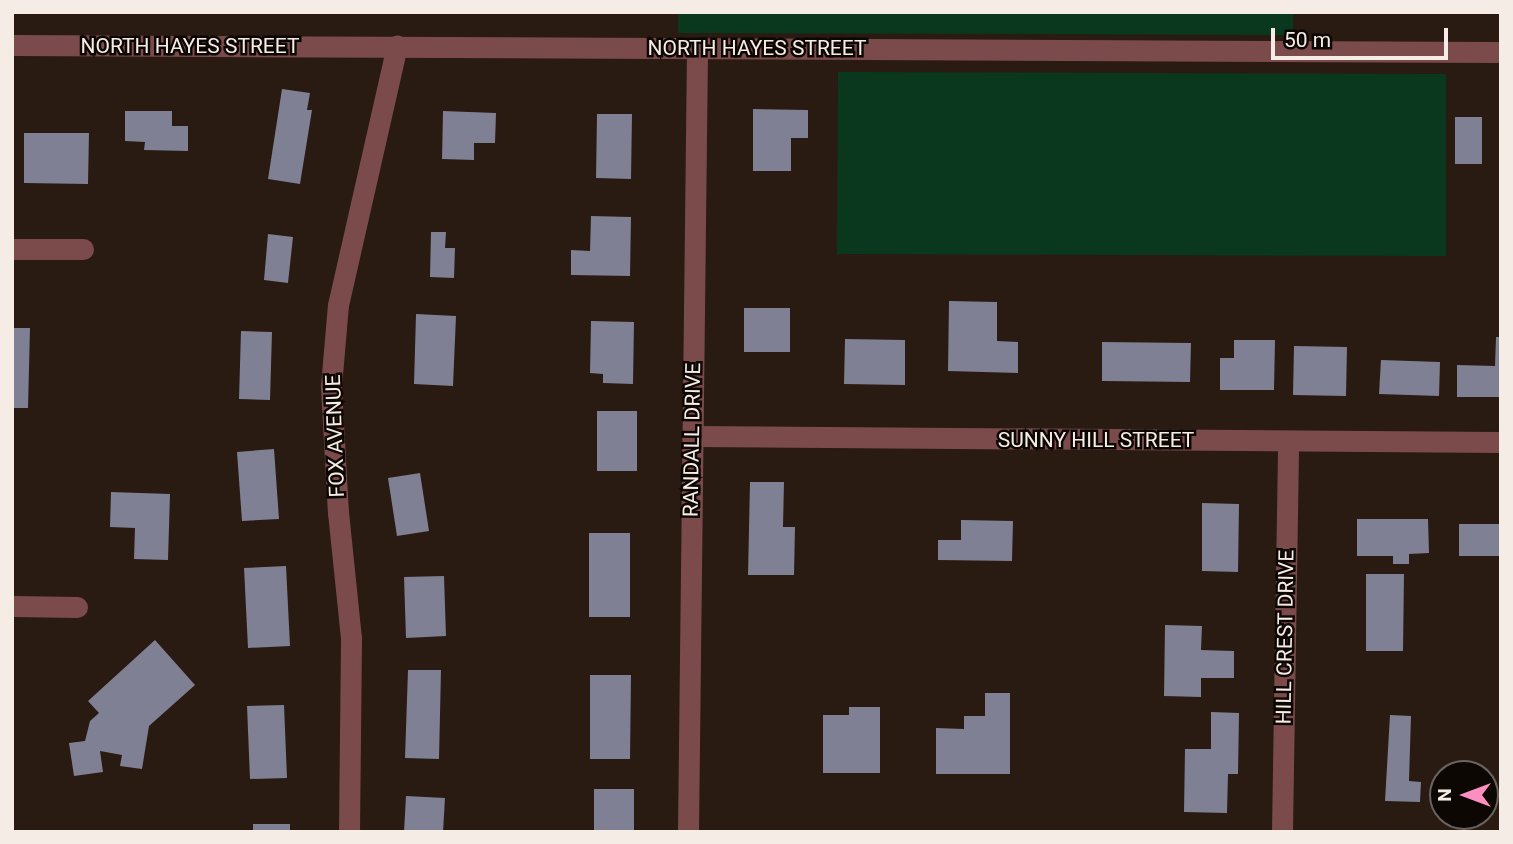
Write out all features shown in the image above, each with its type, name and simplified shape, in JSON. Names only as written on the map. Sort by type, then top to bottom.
[{"type":"street","name":"NORTH HAYES STREET","points":[[12,45],[1501,52]]},
{"type":"street","name":"FOX AVENUE","points":[[349,832],[351,638],[338,513],[331,386],[338,304],[397,47]]},
{"type":"street","name":"RANDALL DRIVE","points":[[688,832],[697,48]]},
{"type":"street","points":[[12,249],[83,248]]},
{"type":"street","name":"SUNNY HILL STREET","points":[[692,436],[1501,442]]},
{"type":"street","name":"HILL CREST DRIVE","points":[[1282,832],[1288,442]]},
{"type":"street","points":[[12,606],[77,607]]},
{"type":"green space","points":[[678,12],[1293,12],[1293,35],[678,33]]},
{"type":"green space","points":[[838,72],[1446,74],[1446,256],[837,254]]},
{"type":"building","points":[[282,89],[310,93],[307,110],[312,110],[300,184],[268,179]]},
{"type":"building","points":[[753,109],[808,110],[808,138],[791,138],[791,171],[753,171]]},
{"type":"building","points":[[125,111],[172,111],[172,126],[188,126],[188,151],[144,150],[145,142],[125,141]]},
{"type":"building","points":[[443,111],[496,113],[495,143],[474,143],[474,160],[442,159]]},
{"type":"building","points":[[597,114],[632,114],[631,179],[596,178]]},
{"type":"building","points":[[1455,117],[1482,117],[1482,164],[1455,164]]},
{"type":"building","points":[[24,133],[89,133],[88,184],[24,183]]},
{"type":"building","points":[[591,216],[631,217],[630,276],[571,275],[571,250],[590,251]]},
{"type":"building","points":[[431,232],[446,232],[445,248],[455,248],[454,278],[430,277]]},
{"type":"building","points":[[268,234],[293,237],[288,283],[264,280]]},
{"type":"building","points":[[949,301],[997,302],[997,341],[1018,342],[1018,373],[948,371]]},
{"type":"building","points":[[744,308],[790,308],[790,352],[744,352]]},
{"type":"building","points":[[416,314],[456,316],[453,386],[414,384]]},
{"type":"building","points":[[591,321],[634,322],[633,384],[603,383],[603,374],[590,373]]},
{"type":"building","points":[[12,328],[30,328],[28,408],[12,408]]},
{"type":"building","points":[[241,331],[272,332],[270,400],[239,399]]},
{"type":"building","points":[[1496,337],[1501,337],[1501,397],[1457,397],[1457,365],[1495,366]]},
{"type":"building","points":[[845,339],[905,340],[905,385],[844,384]]},
{"type":"building","points":[[1234,340],[1275,340],[1274,390],[1220,390],[1220,358],[1234,358]]},
{"type":"building","points":[[1102,342],[1191,343],[1190,382],[1102,381]]},
{"type":"building","points":[[1294,346],[1347,347],[1346,396],[1293,395]]},
{"type":"building","points":[[1381,360],[1440,362],[1439,396],[1379,394]]},
{"type":"building","points":[[597,411],[637,411],[637,471],[597,471]]},
{"type":"building","points":[[274,449],[279,519],[242,521],[237,452]]},
{"type":"building","points":[[420,473],[429,531],[397,536],[388,478]]},
{"type":"building","points":[[750,482],[784,482],[783,527],[795,527],[794,575],[748,575]]},
{"type":"building","points":[[111,492],[170,494],[168,560],[134,559],[135,528],[110,527]]},
{"type":"building","points":[[1202,503],[1239,504],[1238,572],[1202,571]]},
{"type":"building","points":[[1357,519],[1428,519],[1429,553],[1409,554],[1409,564],[1393,564],[1393,556],[1357,556]]},
{"type":"building","points":[[961,520],[1013,521],[1012,561],[938,560],[938,540],[961,540]]},
{"type":"building","points":[[1459,524],[1501,524],[1501,556],[1459,556]]},
{"type":"building","points":[[589,533],[630,533],[630,617],[589,617]]},
{"type":"building","points":[[286,566],[290,646],[248,648],[244,568]]},
{"type":"building","points":[[1366,574],[1404,574],[1403,651],[1366,651]]},
{"type":"building","points":[[444,576],[446,636],[406,638],[404,577]]},
{"type":"building","points":[[1165,625],[1202,626],[1201,650],[1234,651],[1234,678],[1201,678],[1201,697],[1164,696]]},
{"type":"building","points":[[155,640],[195,685],[149,726],[142,769],[120,766],[122,755],[100,751],[103,772],[74,776],[69,743],[85,741],[90,721],[99,713],[88,701]]},
{"type":"building","points":[[408,670],[441,670],[439,759],[405,758]]},
{"type":"building","points":[[590,675],[631,675],[630,759],[590,759]]},
{"type":"building","points":[[985,693],[1010,693],[1010,774],[936,774],[936,728],[964,729],[964,716],[985,716]]},
{"type":"building","points":[[284,705],[287,778],[250,779],[247,706]]},
{"type":"building","points":[[849,707],[880,707],[880,773],[823,773],[823,715],[849,715]]},
{"type":"building","points":[[1211,712],[1239,713],[1238,774],[1228,774],[1227,813],[1184,812],[1185,749],[1211,749]]},
{"type":"building","points":[[1390,715],[1411,716],[1409,781],[1421,782],[1420,802],[1385,801]]},
{"type":"building","points":[[594,789],[634,789],[634,832],[594,832]]},
{"type":"building","points":[[406,796],[445,798],[443,832],[404,832]]},
{"type":"building","points":[[253,824],[290,824],[290,832],[253,832]]}]
